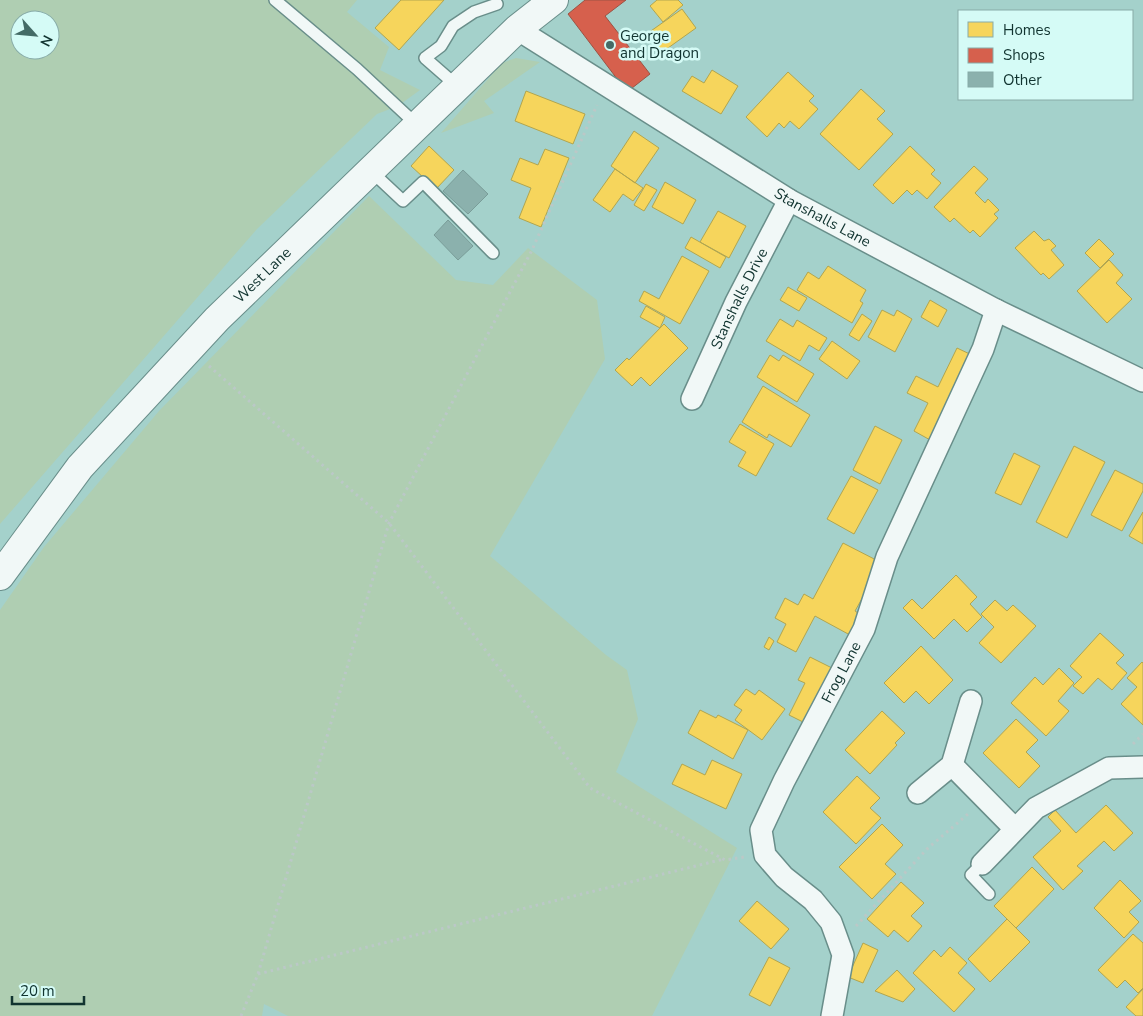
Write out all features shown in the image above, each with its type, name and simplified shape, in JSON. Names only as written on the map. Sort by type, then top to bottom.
[{"type":"street","name":"West Lane","points":[[0,576],[80,467],[217,319],[516,29],[554,0]]},
{"type":"street","name":"Stanshalls Lane","points":[[516,29],[789,200],[996,310],[1143,381]]},
{"type":"street","name":"Stanshalls Drive","points":[[692,399],[736,302],[789,200]]},
{"type":"street","name":"Frog Lane","points":[[765,855],[761,830],[784,781],[864,629],[887,557],[983,349],[996,310]]},
{"type":"street","points":[[918,793],[952,765],[971,701]]},
{"type":"street","points":[[952,765],[1015,829]]},
{"type":"street","points":[[982,864],[1036,808],[1109,768],[1143,767]]},
{"type":"street","points":[[765,855],[784,877],[813,900],[831,922],[843,956],[832,1016]]},
{"type":"lane","points":[[275,0],[357,69],[418,125]]},
{"type":"lane","points":[[457,86],[425,58],[441,46],[453,26],[474,12],[497,4]]},
{"type":"lane","points":[[371,171],[403,201],[423,182],[493,253]]},
{"type":"lane","points":[[982,864],[971,874],[989,894]]},
{"type":"path","points":[[241,1016],[258,974],[389,523],[532,250],[606,85]]},
{"type":"path","points":[[189,350],[389,523],[590,788],[724,859]]},
{"type":"path","points":[[839,945],[927,849],[985,799]]},
{"type":"path","points":[[258,974],[724,859],[765,855]]},
{"type":"green space","points":[[0,0],[357,0],[347,12],[389,47],[380,70],[420,90],[398,106],[377,114],[257,229],[0,524]]},
{"type":"green space","points":[[516,58],[540,62],[484,101],[494,113],[441,133],[502,63]]},
{"type":"green space","points":[[369,196],[456,280],[493,285],[528,248],[597,300],[605,359],[490,556],[606,655],[627,670],[638,719],[616,772],[737,848],[652,1016],[288,1016],[264,1004],[262,1016],[0,1016],[0,610],[44,547],[159,411]]},
{"type":"building: Homes","points":[[401,0],[444,0],[399,50],[375,28]]},
{"type":"building: Homes","points":[[657,0],[678,0],[683,5],[663,22],[650,6]]},
{"type":"building: Homes","points":[[682,9],[696,28],[661,53],[648,33]]},
{"type":"building: Homes","points":[[712,70],[738,86],[721,114],[682,91],[692,76],[704,83]]},
{"type":"building: Homes","points":[[788,72],[814,96],[809,101],[818,109],[799,129],[790,121],[784,128],[779,123],[767,137],[746,117]]},
{"type":"building: Homes","points":[[861,89],[885,111],[877,119],[893,134],[859,170],[820,134]]},
{"type":"building: Homes","points":[[526,91],[585,114],[573,144],[515,121]]},
{"type":"building: Homes","points":[[634,131],[659,148],[635,183],[611,166]]},
{"type":"building: Homes","points":[[429,146],[454,170],[436,189],[411,166]]},
{"type":"building: Homes","points":[[910,146],[935,170],[931,174],[941,183],[927,199],[917,190],[912,195],[907,190],[893,204],[873,185]]},
{"type":"building: Homes","points":[[545,149],[569,158],[541,227],[519,218],[531,188],[511,180],[520,158],[538,165]]},
{"type":"building: Homes","points":[[974,166],[988,179],[975,193],[985,203],[988,199],[999,210],[994,214],[998,218],[980,237],[973,230],[970,233],[954,218],[950,222],[934,207]]},
{"type":"building: Homes","points":[[615,169],[643,188],[633,201],[623,194],[610,212],[593,200]]},
{"type":"building: Homes","points":[[665,182],[696,200],[683,224],[652,207]]},
{"type":"building: Homes","points":[[646,184],[657,190],[644,211],[634,205]]},
{"type":"building: Homes","points":[[718,211],[746,226],[729,258],[700,242]]},
{"type":"building: Homes","points":[[1034,231],[1044,241],[1049,239],[1056,246],[1051,250],[1064,265],[1049,279],[1043,273],[1041,275],[1015,248]]},
{"type":"building: Homes","points":[[691,237],[726,257],[720,268],[685,248]]},
{"type":"building: Homes","points":[[1099,239],[1114,254],[1100,268],[1085,253]]},
{"type":"building: Homes","points":[[682,256],[709,271],[680,324],[639,301],[644,291],[659,299]]},
{"type":"building: Homes","points":[[1109,260],[1123,275],[1116,283],[1132,299],[1107,323],[1077,291]]},
{"type":"building: Homes","points":[[828,266],[866,290],[860,301],[863,303],[852,323],[797,290],[808,272],[819,279]]},
{"type":"building: Homes","points":[[788,287],[807,298],[799,311],[780,300]]},
{"type":"building: Homes","points":[[930,300],[947,310],[938,327],[921,317]]},
{"type":"building: Homes","points":[[646,306],[665,317],[660,328],[640,317]]},
{"type":"building: Homes","points":[[882,310],[894,316],[897,310],[912,319],[895,352],[868,337]]},
{"type":"building: Homes","points":[[862,314],[872,321],[859,341],[849,335]]},
{"type":"building: Homes","points":[[780,319],[793,327],[797,320],[827,338],[819,351],[809,345],[800,361],[766,341]]},
{"type":"building: Homes","points":[[664,324],[688,348],[650,386],[641,377],[632,386],[615,370],[627,358],[629,360]]},
{"type":"building: Homes","points":[[832,341],[860,361],[847,379],[819,359]]},
{"type":"building: Homes","points":[[957,348],[974,356],[932,441],[914,431],[928,403],[907,393],[916,376],[938,387]]},
{"type":"building: Homes","points":[[770,355],[779,361],[783,355],[814,374],[797,402],[757,377]]},
{"type":"building: Homes","points":[[763,386],[810,415],[791,447],[769,434],[767,438],[742,422]]},
{"type":"building: Homes","points":[[740,424],[774,444],[756,476],[738,466],[746,452],[729,442]]},
{"type":"building: Homes","points":[[875,426],[902,440],[880,484],[853,470]]},
{"type":"building: Homes","points":[[1074,446],[1105,462],[1067,538],[1036,522]]},
{"type":"building: Homes","points":[[1014,453],[1040,466],[1021,505],[995,493]]},
{"type":"building: Homes","points":[[1115,470],[1143,484],[1143,491],[1122,531],[1091,515]]},
{"type":"building: Homes","points":[[851,476],[878,490],[854,534],[827,519]]},
{"type":"building: Homes","points":[[1143,512],[1143,544],[1129,536]]},
{"type":"building: Homes","points":[[843,543],[882,563],[855,611],[861,615],[850,635],[815,616],[796,652],[777,642],[786,624],[775,618],[785,598],[798,605],[804,594],[813,599]]},
{"type":"building: Homes","points":[[956,575],[977,597],[970,604],[982,617],[967,632],[954,619],[934,639],[903,608],[912,599],[922,609]]},
{"type":"building: Homes","points":[[995,600],[1007,611],[1013,605],[1036,626],[1001,663],[979,643],[994,627],[981,614]]},
{"type":"building: Homes","points":[[1100,633],[1124,655],[1116,663],[1127,673],[1112,690],[1098,678],[1083,694],[1073,686],[1082,677],[1070,666]]},
{"type":"building: Homes","points":[[769,637],[774,641],[769,650],[764,647]]},
{"type":"building: Homes","points":[[921,646],[953,680],[929,704],[916,691],[904,703],[884,683]]},
{"type":"building: Homes","points":[[810,657],[834,669],[805,723],[789,715],[805,683],[798,680]]},
{"type":"building: Homes","points":[[1142,662],[1143,725],[1121,704],[1137,687],[1127,678]]},
{"type":"building: Homes","points":[[1059,668],[1074,683],[1058,701],[1069,711],[1046,736],[1011,703],[1035,677],[1043,685]]},
{"type":"building: Homes","points":[[746,689],[755,695],[759,690],[785,709],[762,740],[735,720],[742,710],[734,705]]},
{"type":"building: Homes","points":[[700,710],[716,718],[718,715],[748,730],[733,759],[688,733]]},
{"type":"building: Homes","points":[[882,711],[905,733],[895,743],[897,745],[870,774],[845,750]]},
{"type":"building: Homes","points":[[1016,719],[1038,740],[1026,752],[1040,766],[1019,788],[983,753]]},
{"type":"building: Homes","points":[[712,760],[742,774],[726,809],[672,784],[682,764],[705,775]]},
{"type":"building: Homes","points":[[857,776],[880,798],[870,808],[881,818],[856,844],[823,812]]},
{"type":"building: Homes","points":[[1106,805],[1133,833],[1114,851],[1104,841],[1077,866],[1083,871],[1063,890],[1033,857],[1061,831],[1048,817],[1055,810],[1076,833]]},
{"type":"building: Homes","points":[[882,824],[903,845],[885,864],[896,874],[872,899],[839,867]]},
{"type":"building: Homes","points":[[1032,867],[1054,889],[1016,928],[994,906]]},
{"type":"building: Homes","points":[[1120,880],[1141,901],[1129,912],[1139,922],[1124,938],[1094,908]]},
{"type":"building: Homes","points":[[901,882],[924,903],[911,916],[922,926],[908,942],[894,930],[888,937],[867,919]]},
{"type":"building: Homes","points":[[757,901],[789,929],[771,949],[739,921]]},
{"type":"building: Homes","points":[[1007,919],[1030,942],[990,982],[968,959]]},
{"type":"building: Homes","points":[[1133,934],[1143,943],[1143,988],[1138,993],[1125,980],[1117,988],[1098,970]]},
{"type":"building: Homes","points":[[863,943],[878,950],[863,983],[848,977]]},
{"type":"building: Homes","points":[[950,947],[967,963],[958,973],[975,989],[954,1012],[913,973],[934,950],[941,957]]},
{"type":"building: Homes","points":[[769,957],[790,968],[770,1006],[749,995]]},
{"type":"building: Homes","points":[[897,970],[915,989],[903,1002],[875,991]]},
{"type":"building: Homes","points":[[1143,989],[1143,1016],[1136,1016],[1126,1007]]},
{"type":"building: Shops","name":"George and Dragon","points":[[585,0],[626,0],[605,16],[650,74],[627,92],[568,14]]},
{"type":"building: Other","points":[[463,170],[488,194],[468,214],[443,191]]},
{"type":"building: Other","points":[[448,220],[473,246],[458,260],[434,235]]},
{"type":"place","name":"George and Dragon","points":[[610,45]]}]
